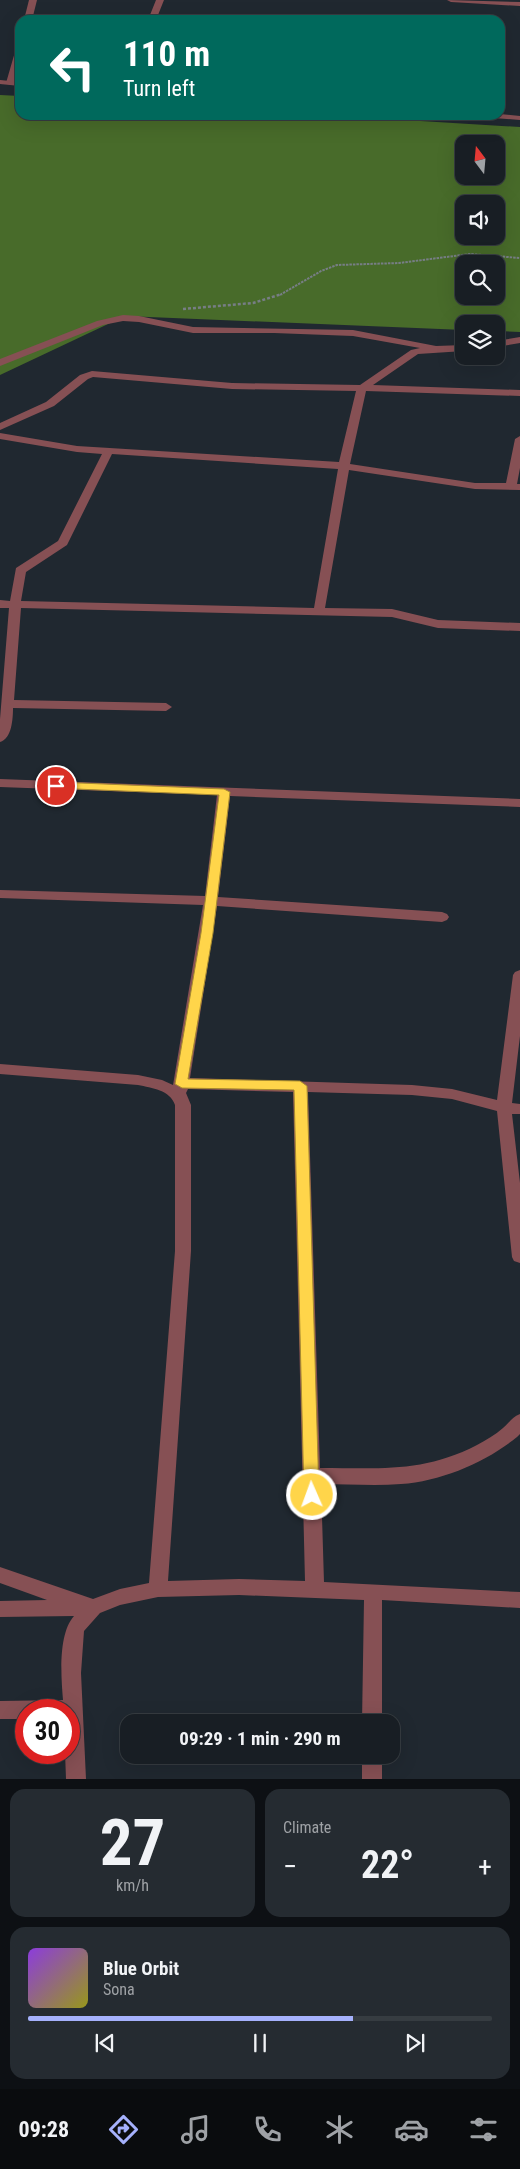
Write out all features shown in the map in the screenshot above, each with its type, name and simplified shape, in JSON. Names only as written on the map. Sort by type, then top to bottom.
[{"type":"street","points":[[29,15],[33,0]]},
{"type":"street","points":[[154,15],[160,0]]},
{"type":"street","points":[[451,0],[520,4]]},
{"type":"street","points":[[10,83],[15,65]]},
{"type":"street","points":[[0,82],[15,84]]},
{"type":"street","points":[[505,117],[520,118]]},
{"type":"street","points":[[0,363],[100,323],[123,318],[139,319],[193,330],[290,330],[353,333],[439,348]]},
{"type":"street","points":[[505,342],[520,340]]},
{"type":"street","points":[[319,611],[344,466],[362,388],[415,352],[439,348],[455,348]]},
{"type":"street","points":[[0,427],[50,404],[84,377],[96,374],[232,386],[520,393]]},
{"type":"street","points":[[0,436],[54,446],[108,452],[344,466],[475,486],[515,487],[520,439]]},
{"type":"street","points":[[0,738],[6,722],[15,605],[20,570],[63,543],[108,452]]},
{"type":"street","points":[[0,604],[392,614],[438,624],[520,628]]},
{"type":"street","points":[[8,704],[166,707]]},
{"type":"street","points":[[0,783],[520,803]]},
{"type":"street","points":[[158,1589],[183,1251],[184,1123],[180,1089],[211,901],[224,792]]},
{"type":"street","points":[[0,894],[211,901],[442,917]]},
{"type":"street","points":[[520,975],[504,1107],[520,1258]]},
{"type":"street","points":[[0,1070],[138,1080],[180,1089],[300,1086],[452,1094],[520,1109]]},
{"type":"street","points":[[300,1086],[315,1590]]},
{"type":"street","points":[[311,1476],[403,1476],[430,1470],[466,1458],[498,1443],[520,1421]]},
{"type":"street","points":[[0,1575],[93,1607]]},
{"type":"street","points":[[0,1609],[93,1607],[120,1597],[158,1589],[239,1587],[373,1591],[520,1600]]},
{"type":"street","points":[[372,1714],[373,1591]]},
{"type":"street","points":[[72,1699],[71,1674],[75,1628],[93,1607]]},
{"type":"street","points":[[0,1710],[15,1710]]},
{"type":"street","points":[[75,1764],[76,1779]]},
{"type":"street","points":[[372,1764],[372,1779]]},
{"type":"path","points":[[178,310],[265,300],[290,290],[327,267],[337,265],[412,262],[470,254],[520,258]]},
{"type":"green space","points":[[0,95],[15,96],[15,120],[405,120],[520,127],[520,332],[505,331],[505,315],[455,315],[455,330],[125,316],[0,375]]},
{"type":"route","points":[[56,786],[224,792],[207,933],[182,1084],[300,1086],[312,1495]]}]
